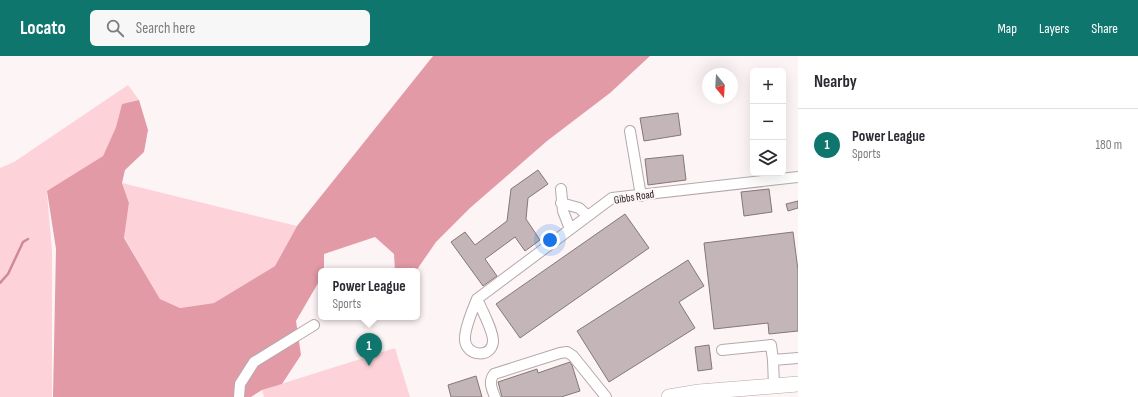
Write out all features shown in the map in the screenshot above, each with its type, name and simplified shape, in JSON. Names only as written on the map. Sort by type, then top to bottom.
[{"type":"highway","points":[[669,397],[685,394],[719,393],[798,384]]},
{"type":"street","points":[[630,131],[641,196]]},
{"type":"street","name":"Gibbs Road","points":[[476,299],[612,198],[641,196],[798,177]]},
{"type":"street","points":[[561,189],[563,211],[570,229]]},
{"type":"street","points":[[561,202],[578,208],[588,216]]},
{"type":"street","points":[[476,299],[489,327],[493,341],[491,348],[484,354],[475,354],[468,349],[464,341],[465,331],[476,299]]},
{"type":"street","points":[[239,397],[240,384],[254,362],[314,325]]},
{"type":"street","points":[[722,350],[771,346],[774,386]]},
{"type":"street","points":[[495,397],[491,384],[494,374],[567,352],[573,356],[606,397]]},
{"type":"street","points":[[773,360],[798,358]]},
{"type":"shaded area","points":[[433,56],[650,56],[610,93],[547,141],[470,208],[436,242],[418,268],[395,268],[394,254],[375,237],[324,254],[324,268],[318,268],[318,283],[296,321],[301,355],[282,384],[262,390],[251,397],[53,397],[56,249],[47,191],[103,156],[116,127],[122,104],[139,100],[148,130],[144,152],[125,170],[122,183],[129,203],[124,238],[160,299],[180,308],[214,303],[275,266],[297,226]]},
{"type":"shaded area","points":[[128,85],[139,100],[122,104],[116,127],[103,156],[47,193],[52,251],[52,397],[0,397],[0,168],[14,162]]},
{"type":"shaded area","points":[[122,183],[297,226],[275,266],[214,303],[180,308],[160,299],[124,237],[129,203]]},
{"type":"shaded area","points":[[395,348],[410,397],[264,397],[262,390]]},
{"type":"building","points":[[678,113],[681,135],[644,141],[640,118]]},
{"type":"building","points":[[683,155],[686,180],[648,185],[645,159]]},
{"type":"building","points":[[538,170],[548,184],[528,198],[526,219],[540,240],[525,251],[515,237],[485,259],[497,276],[483,286],[451,242],[465,232],[475,245],[507,221],[511,189]]},
{"type":"building","points":[[769,189],[772,212],[744,216],[741,192]]},
{"type":"building","points":[[798,201],[798,208],[788,211],[786,204]]},
{"type":"building","points":[[625,214],[649,248],[520,338],[496,304]]},
{"type":"building","points":[[793,232],[798,270],[798,331],[769,334],[768,323],[714,329],[704,243]]},
{"type":"building","points":[[688,260],[704,286],[679,302],[695,328],[609,382],[577,331]]},
{"type":"building","points":[[709,345],[712,369],[698,371],[695,347]]},
{"type":"building","points":[[570,362],[580,391],[561,397],[502,397],[498,382],[537,369],[538,373]]},
{"type":"building","points":[[476,376],[482,397],[451,397],[448,385]]},
{"type":"waterway","points":[[0,283],[8,274],[23,242],[28,239]]},
{"type":"place","name":"Power League","points":[[369,366]]}]
